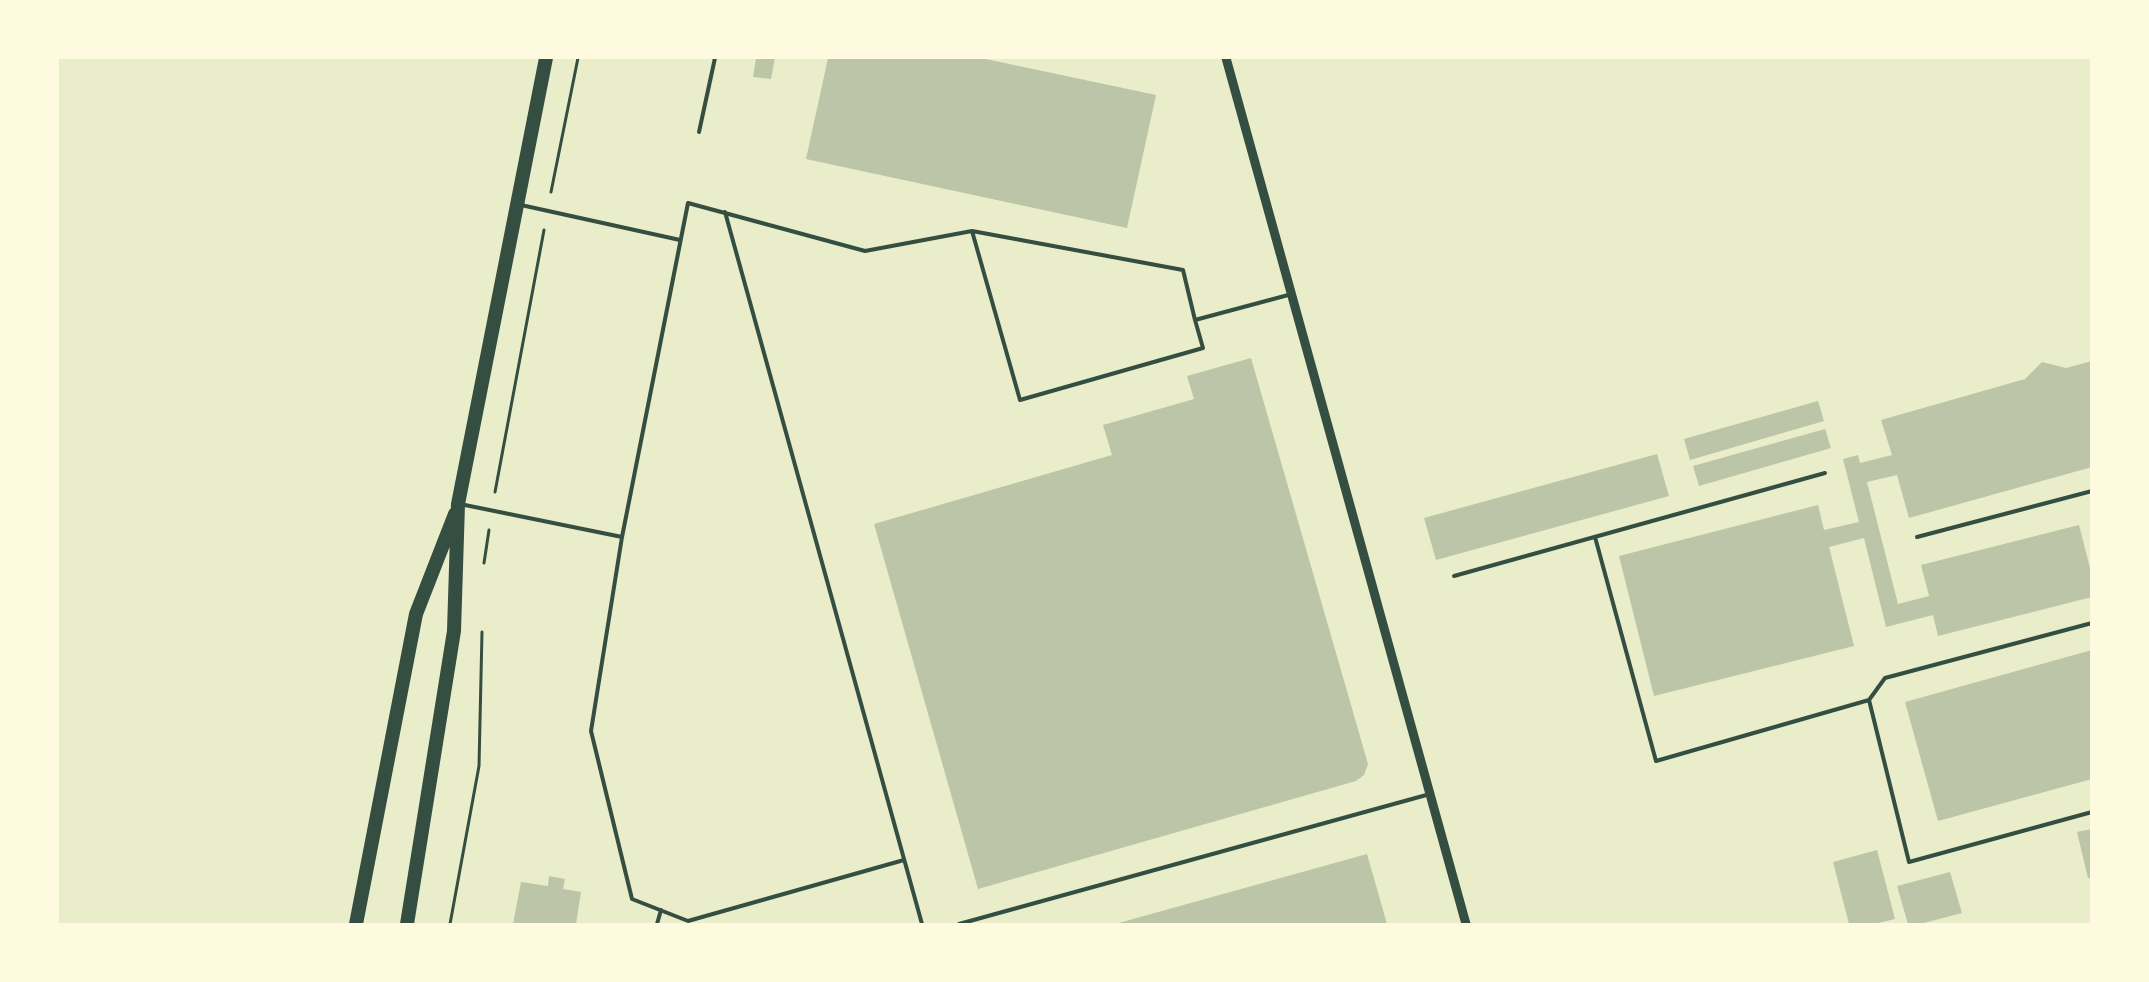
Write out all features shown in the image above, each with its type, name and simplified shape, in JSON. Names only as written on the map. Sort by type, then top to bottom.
[{"type":"highway","points":[[407,924],[454,631],[458,504],[546,58]]},
{"type":"highway","points":[[356,924],[416,614],[458,504]]},
{"type":"street","points":[[1226,58],[1466,924]]},
{"type":"lane","points":[[699,132],[715,58]]},
{"type":"lane","points":[[904,860],[688,921],[632,899],[592,731],[622,537],[688,203],[864,251],[972,231],[1183,270],[1204,348],[1020,400],[972,231]]},
{"type":"lane","points":[[518,204],[680,240]]},
{"type":"lane","points":[[725,212],[922,924]]},
{"type":"lane","points":[[1195,320],[1292,294]]},
{"type":"lane","points":[[1454,576],[1825,473]]},
{"type":"lane","points":[[1917,537],[2092,491]]},
{"type":"lane","points":[[458,504],[622,537]]},
{"type":"lane","points":[[1595,537],[1656,761],[1869,700],[1885,678],[2092,623]]},
{"type":"lane","points":[[1869,700],[1910,862],[2092,812]]},
{"type":"lane","points":[[959,924],[1430,794]]},
{"type":"lane","points":[[657,924],[661,910]]},
{"type":"building","points":[[756,58],[775,58],[771,79],[753,77]]},
{"type":"building","points":[[828,58],[981,58],[1156,95],[1127,228],[806,159]]},
{"type":"building","points":[[1251,358],[1368,764],[1364,775],[1356,781],[978,889],[874,524],[1112,455],[1103,425],[1194,399],[1187,376]]},
{"type":"building","points":[[2092,361],[2092,467],[1909,518],[1897,475],[1867,482],[1898,604],[1929,596],[1921,565],[2079,525],[2092,576],[2092,597],[1938,636],[1933,615],[1886,627],[1864,538],[1829,547],[1854,646],[1654,696],[1619,556],[1818,505],[1824,530],[1859,522],[1843,459],[1858,455],[1860,463],[1892,455],[1881,420],[2025,379],[2042,362],[2066,368]]},
{"type":"building","points":[[1818,401],[1824,421],[1690,460],[1684,439]]},
{"type":"building","points":[[1825,429],[1831,448],[1699,486],[1693,466]]},
{"type":"building","points":[[1657,454],[1669,496],[1436,560],[1424,518]]},
{"type":"building","points":[[2092,650],[2092,779],[1938,821],[1905,702]]},
{"type":"building","points":[[2092,829],[2092,878],[2088,878],[2077,832]]},
{"type":"building","points":[[1877,850],[1895,919],[1874,924],[1849,924],[1833,862]]},
{"type":"building","points":[[1367,854],[1387,924],[1115,924]]},
{"type":"building","points":[[1950,872],[1962,913],[1920,924],[1908,924],[1897,886]]},
{"type":"building","points":[[549,876],[565,879],[563,889],[581,892],[576,924],[513,924],[521,882],[548,886]]}]
